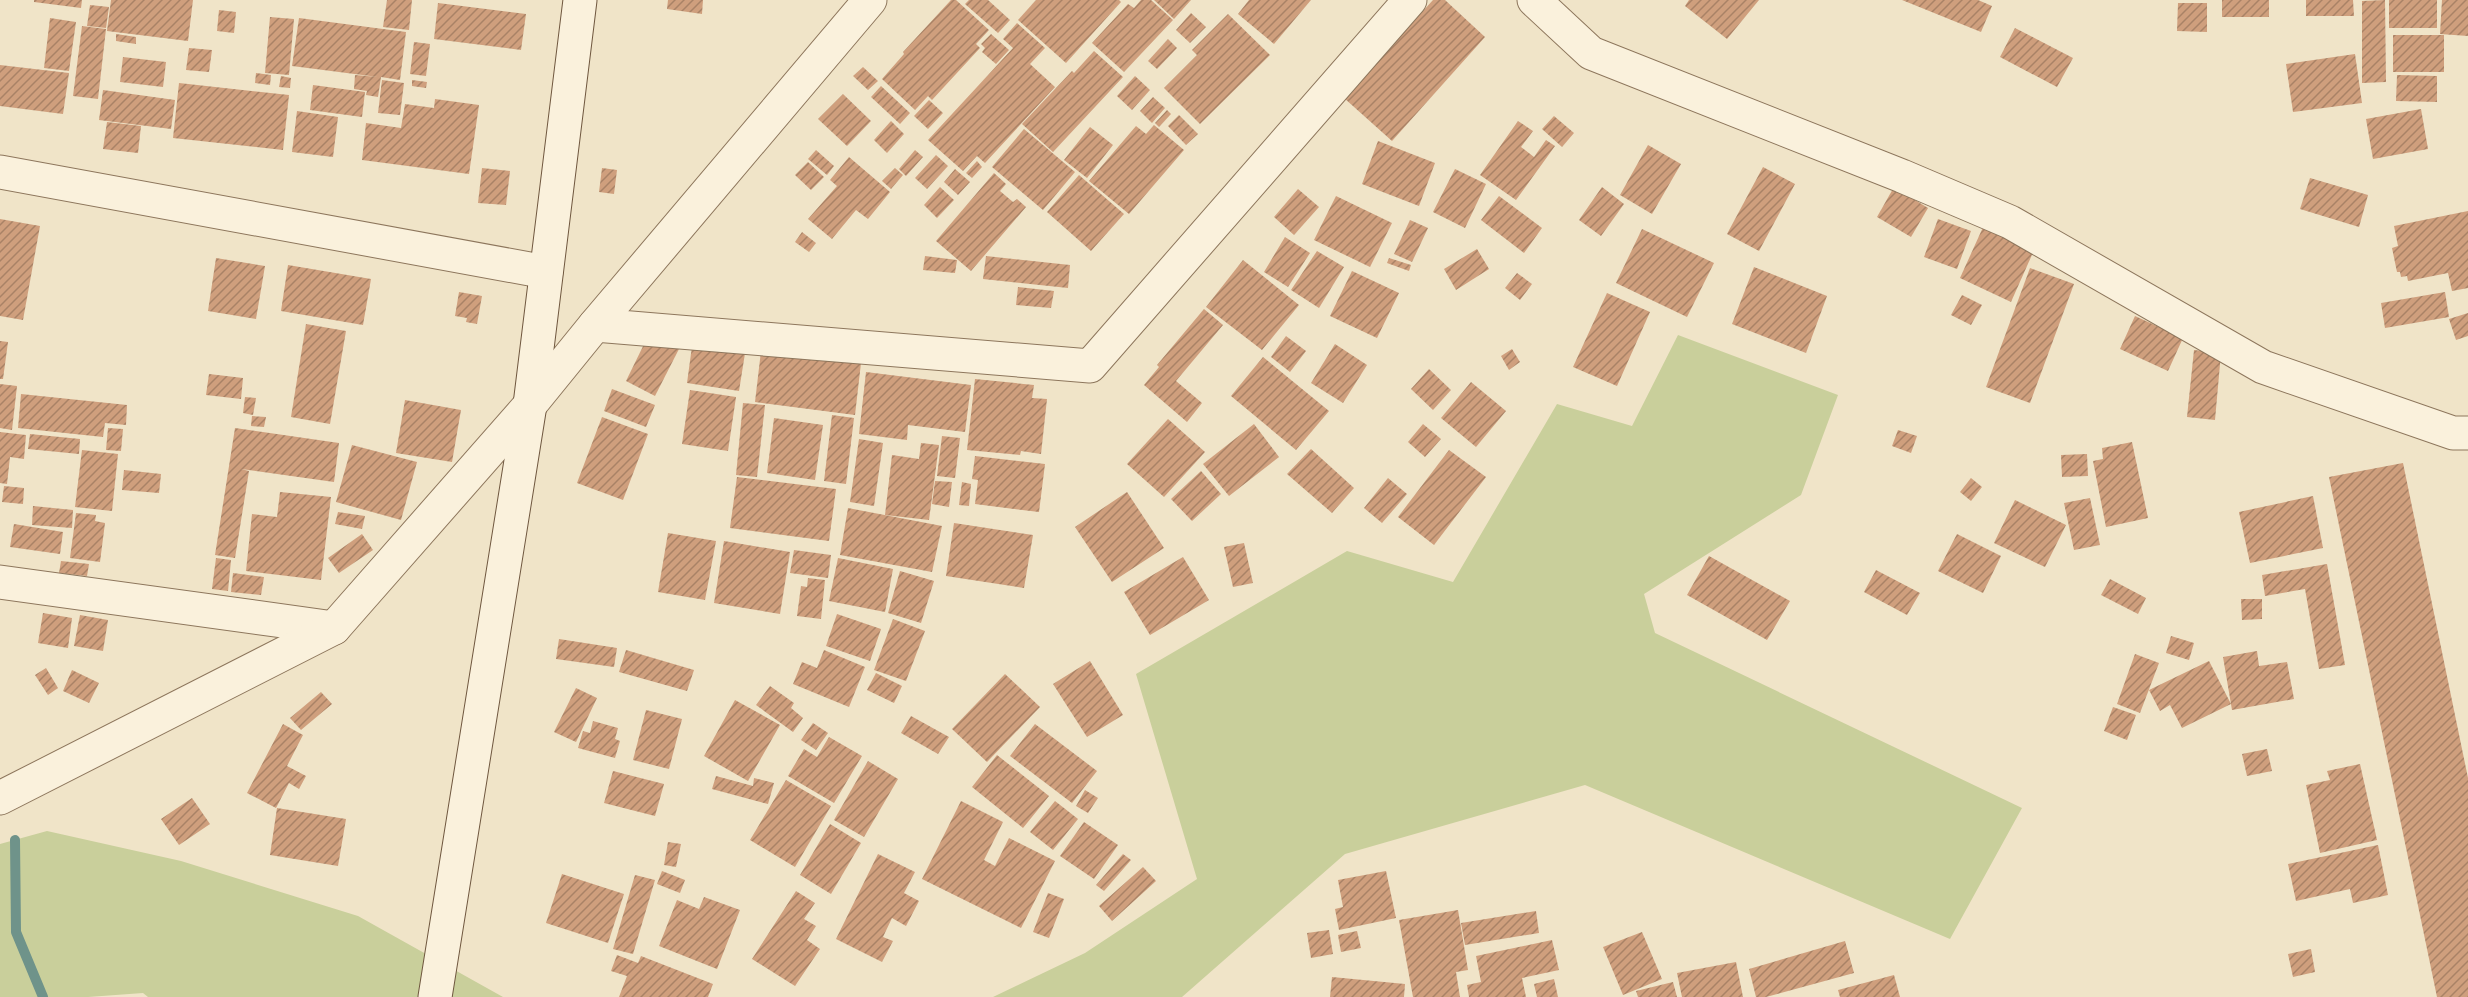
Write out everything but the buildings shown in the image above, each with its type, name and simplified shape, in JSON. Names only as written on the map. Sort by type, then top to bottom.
[{"type":"street","points":[[435,997],[530,405],[580,0]]},
{"type":"street","points":[[0,798],[334,628],[530,405],[870,0]]},
{"type":"street","points":[[595,325],[1090,366],[1410,0]]},
{"type":"street","points":[[1534,0],[1591,53],[1891,172],[2010,222],[2263,367],[2453,433],[2468,433]]},
{"type":"street","points":[[0,172],[546,272]]},
{"type":"street","points":[[0,582],[334,628]]},
{"type":"green space","points":[[1678,335],[1838,395],[1801,495],[1644,594],[1655,633],[2022,808],[1950,939],[1585,785],[1345,854],[1182,997],[993,997],[1085,953],[1197,879],[1136,674],[1347,551],[1453,582],[1557,404],[1632,426]]},
{"type":"green space","points":[[47,831],[181,861],[358,916],[503,997],[148,997],[143,993],[88,997],[0,997],[0,844]]},
{"type":"waterway","points":[[15,840],[16,932],[43,997]]}]
